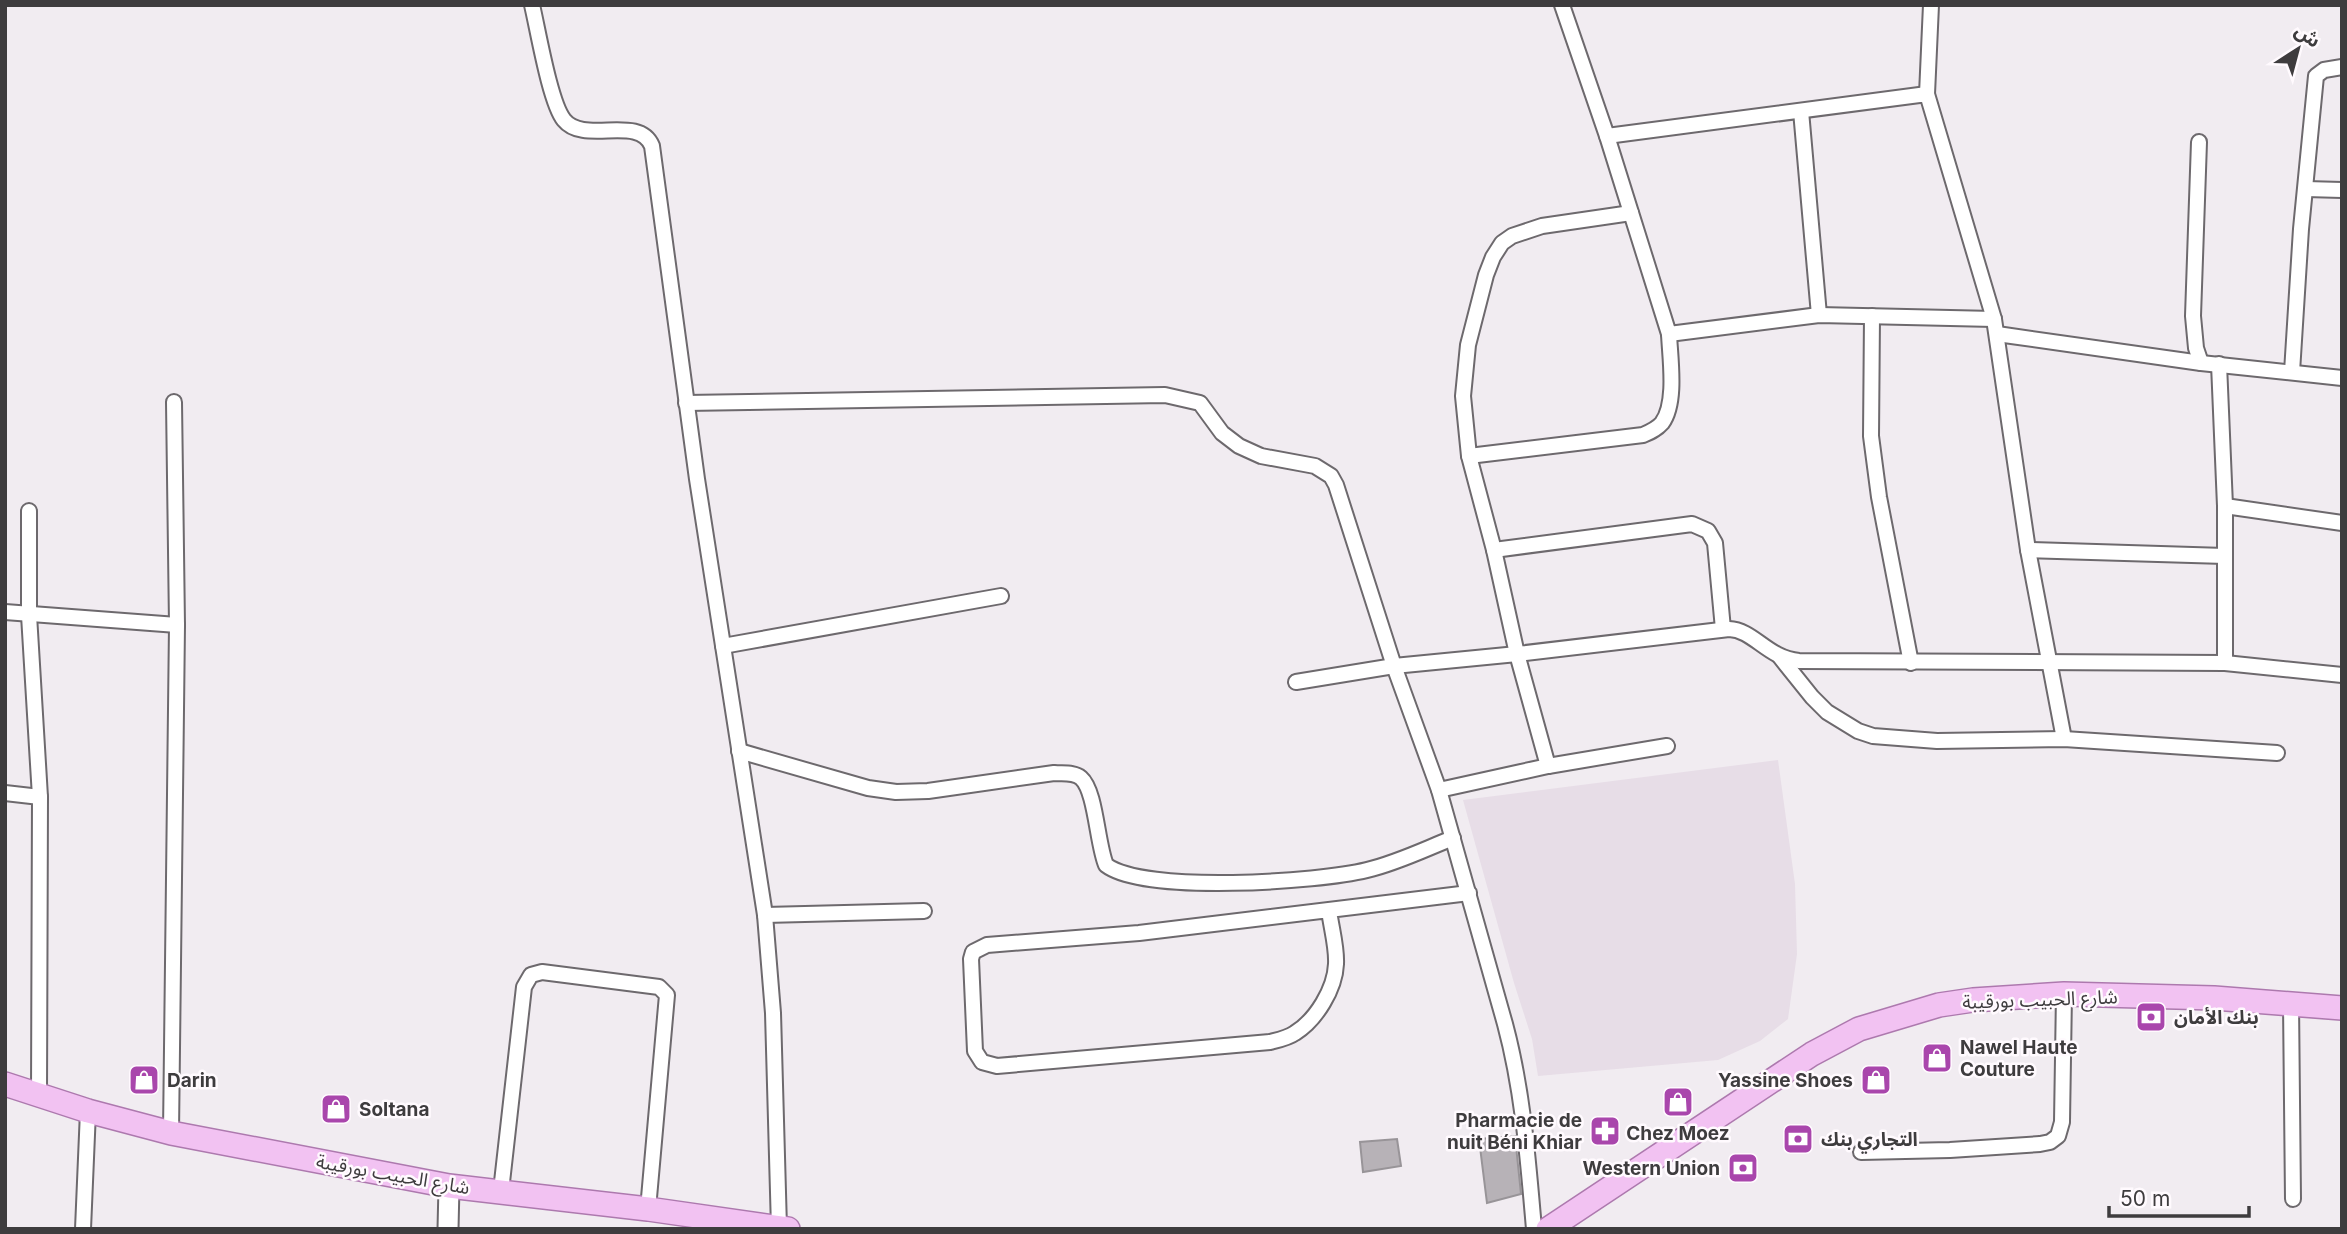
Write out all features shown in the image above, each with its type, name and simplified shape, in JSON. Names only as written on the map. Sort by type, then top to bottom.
[{"type":"main road","name":"شارع الحبيب بورقيبة","points":[[1548,1229],[1812,1054],[1859,1029],[1938,1005],[1973,1000],[2064,995],[2214,998],[2342,1008]]},
{"type":"main road","name":"شارع الحبيب بورقيبة","points":[[5,1084],[88,1111],[171,1133],[449,1186],[784,1228]]},
{"type":"street","points":[[532,5],[556,104],[565,122],[583,130],[636,132],[646,137],[652,146],[686,403],[765,915],[784,1228]]},
{"type":"street","points":[[1469,456],[1643,435],[1660,425],[1670,400],[1669,334],[1607,136],[1562,5]]},
{"type":"street","points":[[1931,5],[1927,94],[1996,327],[2028,550],[2064,739]]},
{"type":"street","points":[[2292,372],[2316,76],[2324,70],[2342,68]]},
{"type":"street","points":[[1607,136],[1927,94]]},
{"type":"street","points":[[1801,111],[1819,315]]},
{"type":"street","points":[[2199,142],[2193,316],[2196,348],[2201,363]]},
{"type":"street","points":[[2305,189],[2342,190]]},
{"type":"street","points":[[1548,766],[1517,654],[1494,550],[1469,456],[1463,396],[1468,345],[1486,275],[1502,243],[1512,236],[1542,226],[1632,214]]},
{"type":"street","points":[[1669,334],[1819,315],[1872,316],[1996,327],[2201,363],[2342,379]]},
{"type":"street","points":[[1872,316],[1871,436],[1879,497],[1911,663]]},
{"type":"street","points":[[2218,365],[2225,506],[2225,663]]},
{"type":"street","points":[[686,403],[1165,395],[1200,403],[1222,433],[1238,446],[1261,456],[1315,466],[1331,477],[1336,485],[1394,666],[1439,790],[1469,893],[1513,1056],[1523,1112],[1534,1229]]},
{"type":"street","points":[[171,1133],[177,625],[174,402]]},
{"type":"street","points":[[2225,506],[2342,523]]},
{"type":"street","points":[[29,511],[29,615],[40,797],[39,1096]]},
{"type":"street","points":[[1494,550],[1692,524],[1708,531],[1716,543],[1723,629]]},
{"type":"street","points":[[2028,550],[2225,555]]},
{"type":"street","points":[[723,646],[1001,596]]},
{"type":"street","points":[[5,612],[177,625]]},
{"type":"street","points":[[1296,682],[1394,666],[1738,629],[1780,657],[1827,712],[1866,733],[1898,739],[1937,741],[2064,739],[2277,753]]},
{"type":"street","points":[[1780,657],[1799,661],[1911,663],[2225,663],[2342,675]]},
{"type":"street","points":[[1439,790],[1548,766],[1667,746]]},
{"type":"street","points":[[739,751],[868,788],[896,792],[928,791],[1054,773],[1073,774],[1080,778],[1088,789],[1106,865],[1123,874],[1137,877],[1213,883],[1336,876],[1372,869],[1453,838]]},
{"type":"street","points":[[5,793],[40,797]]},
{"type":"street","points":[[1329,910],[1336,963],[1332,981],[1315,1015],[1294,1034],[1282,1039],[997,1066],[982,1062],[975,1051],[971,959],[973,952],[979,948],[995,944],[1139,933],[1469,893]]},
{"type":"street","points":[[765,915],[924,911]]},
{"type":"street","points":[[502,1191],[524,987],[531,975],[542,972],[659,987],[667,995],[649,1209]]},
{"type":"street","points":[[1861,1152],[2001,1147],[2040,1144],[2054,1139],[2060,1132],[2062,1122],[2064,995]]},
{"type":"street","points":[[2291,1003],[2293,1199]]},
{"type":"street","points":[[83,1229],[88,1111]]},
{"type":"street","points":[[449,1186],[449,1229]]},
{"type":"shaded area","points":[[1778,760],[1795,884],[1797,954],[1788,1019],[1760,1041],[1718,1060],[1538,1076],[1532,1039],[1463,800]]},
{"type":"building","points":[[1515,1136],[1521,1194],[1487,1203],[1479,1139]]},
{"type":"building","points":[[1397,1139],[1401,1166],[1363,1172],[1360,1142]]},
{"type":"place","name":"بنك الأمان","points":[[2151,1017]]},
{"type":"place","name":"Nawel Haute Couture","points":[[1937,1058]]},
{"type":"place","name":"Darin","points":[[144,1080]]},
{"type":"place","name":"Yassine Shoes","points":[[1876,1080]]},
{"type":"place","name":"Chez Moez","points":[[1678,1102]]},
{"type":"place","name":"Soltana","points":[[336,1109]]},
{"type":"place","name":"Pharmacie de nuit Béni Khiar","points":[[1605,1131]]},
{"type":"place","name":"التجاري بنك","points":[[1798,1139]]},
{"type":"place","name":"Western Union","points":[[1743,1168]]}]
